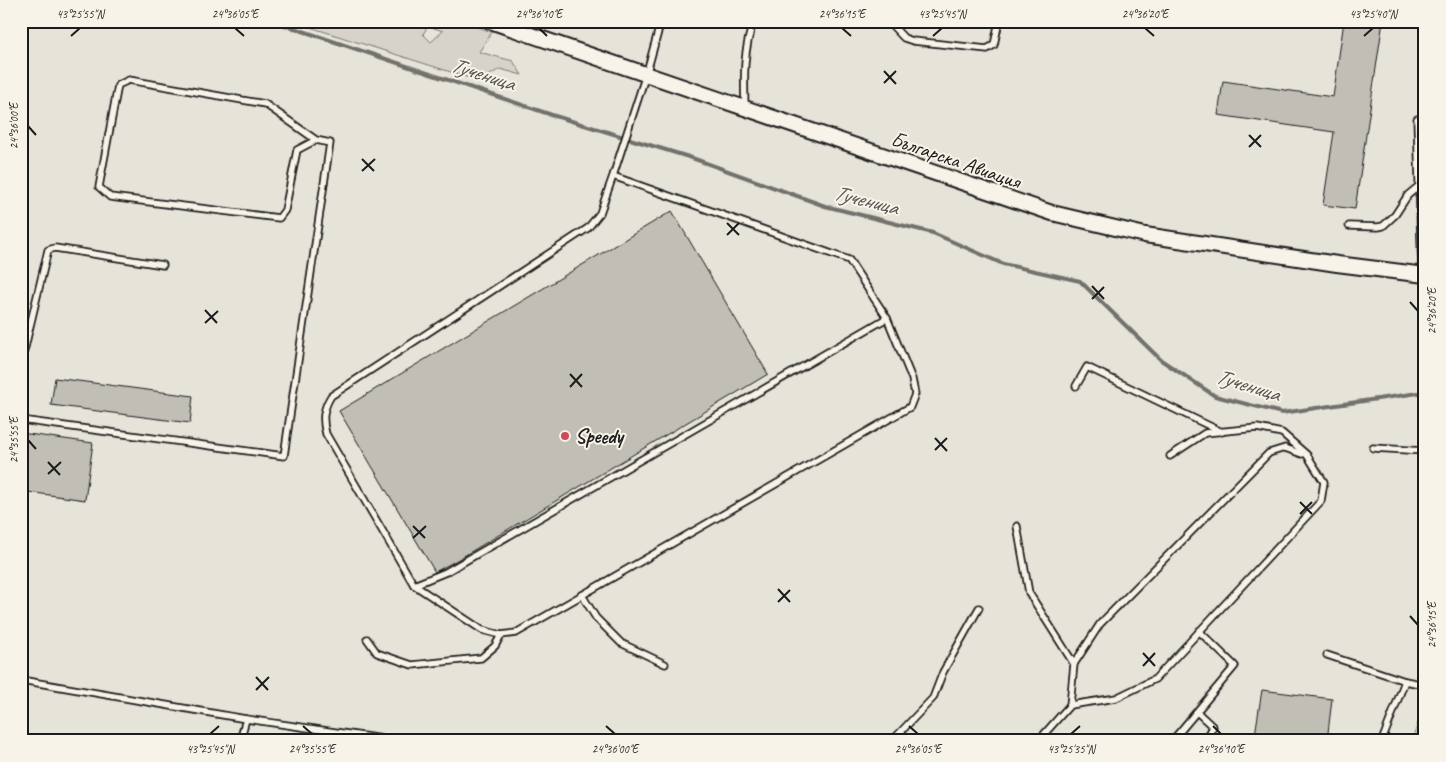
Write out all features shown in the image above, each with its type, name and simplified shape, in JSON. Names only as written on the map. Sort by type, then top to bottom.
[{"type":"street","name":"Българска Авиация","points":[[490,21],[1052,213],[1144,234],[1337,264],[1423,275]]},
{"type":"lane","points":[[613,176],[849,260],[887,318],[912,379],[915,394],[910,407],[516,633],[501,636],[482,630],[414,585],[326,434],[323,416],[325,406],[331,396],[588,228],[600,213],[661,21]]},
{"type":"lane","points":[[745,109],[744,71],[754,21]]},
{"type":"lane","points":[[888,21],[904,38],[913,41],[988,49],[994,45],[999,21]]},
{"type":"lane","points":[[21,420],[284,456],[330,142],[316,140],[266,104],[129,80],[118,85],[99,187],[110,197],[279,218],[285,210],[297,150],[316,140]]},
{"type":"lane","points":[[1417,119],[1423,275]]},
{"type":"lane","points":[[1348,226],[1383,226],[1395,215],[1408,195],[1419,186]]},
{"type":"lane","points":[[21,364],[48,250],[55,248],[163,265]]},
{"type":"lane","points":[[414,585],[446,572],[887,318]]},
{"type":"lane","points":[[1076,386],[1087,367],[1222,432]]},
{"type":"lane","points":[[1070,705],[1116,698],[1154,679],[1321,501],[1324,482],[1307,455],[1282,432],[1258,428],[1205,433],[1170,456]]},
{"type":"lane","points":[[1038,741],[1070,705],[1074,664],[1100,624],[1269,453],[1285,448],[1307,455]]},
{"type":"lane","points":[[1373,448],[1425,451]]},
{"type":"lane","points":[[1017,526],[1029,593],[1074,664]]},
{"type":"lane","points":[[582,595],[596,618],[621,643],[665,664]]},
{"type":"lane","points":[[892,741],[933,698],[943,672],[979,608]]},
{"type":"lane","points":[[1172,741],[1235,666],[1199,631]]},
{"type":"lane","points":[[367,639],[377,653],[412,665],[481,658],[495,646],[501,636]]},
{"type":"lane","points":[[1327,655],[1405,681],[1425,685]]},
{"type":"lane","points":[[21,680],[246,719],[397,741]]},
{"type":"lane","points":[[1382,741],[1405,681]]},
{"type":"lane","points":[[1197,712],[1213,727],[1205,741]]},
{"type":"lane","points":[[240,741],[246,719]]},
{"type":"shaded area","points":[[21,21],[1425,21],[1425,741],[21,741]]},
{"type":"shaded area","points":[[291,21],[461,21],[492,32],[479,52],[513,61],[522,75],[500,69],[479,81]],"holes":[[[428,26],[443,31],[431,42],[423,34]]]},
{"type":"building","points":[[1344,21],[1383,21],[1355,209],[1323,205],[1334,132],[1218,115],[1223,81],[1333,97]]},
{"type":"building","points":[[672,211],[768,374],[435,572],[339,411]]},
{"type":"building","points":[[55,378],[193,396],[190,423],[51,405]]},
{"type":"building","points":[[21,433],[93,443],[85,500],[21,491]]},
{"type":"building","points":[[1262,690],[1332,699],[1327,741],[1254,741]]},
{"type":"building","points":[[1423,709],[1425,709],[1425,741],[1412,741]]},
{"type":"waterway","name":"Тученица","points":[[273,21],[555,116],[692,158],[825,206],[933,233],[1003,264],[1080,281],[1161,360],[1215,396],[1282,413],[1425,392]]},
{"type":"place","name":"Speedy","points":[[565,436]]}]
